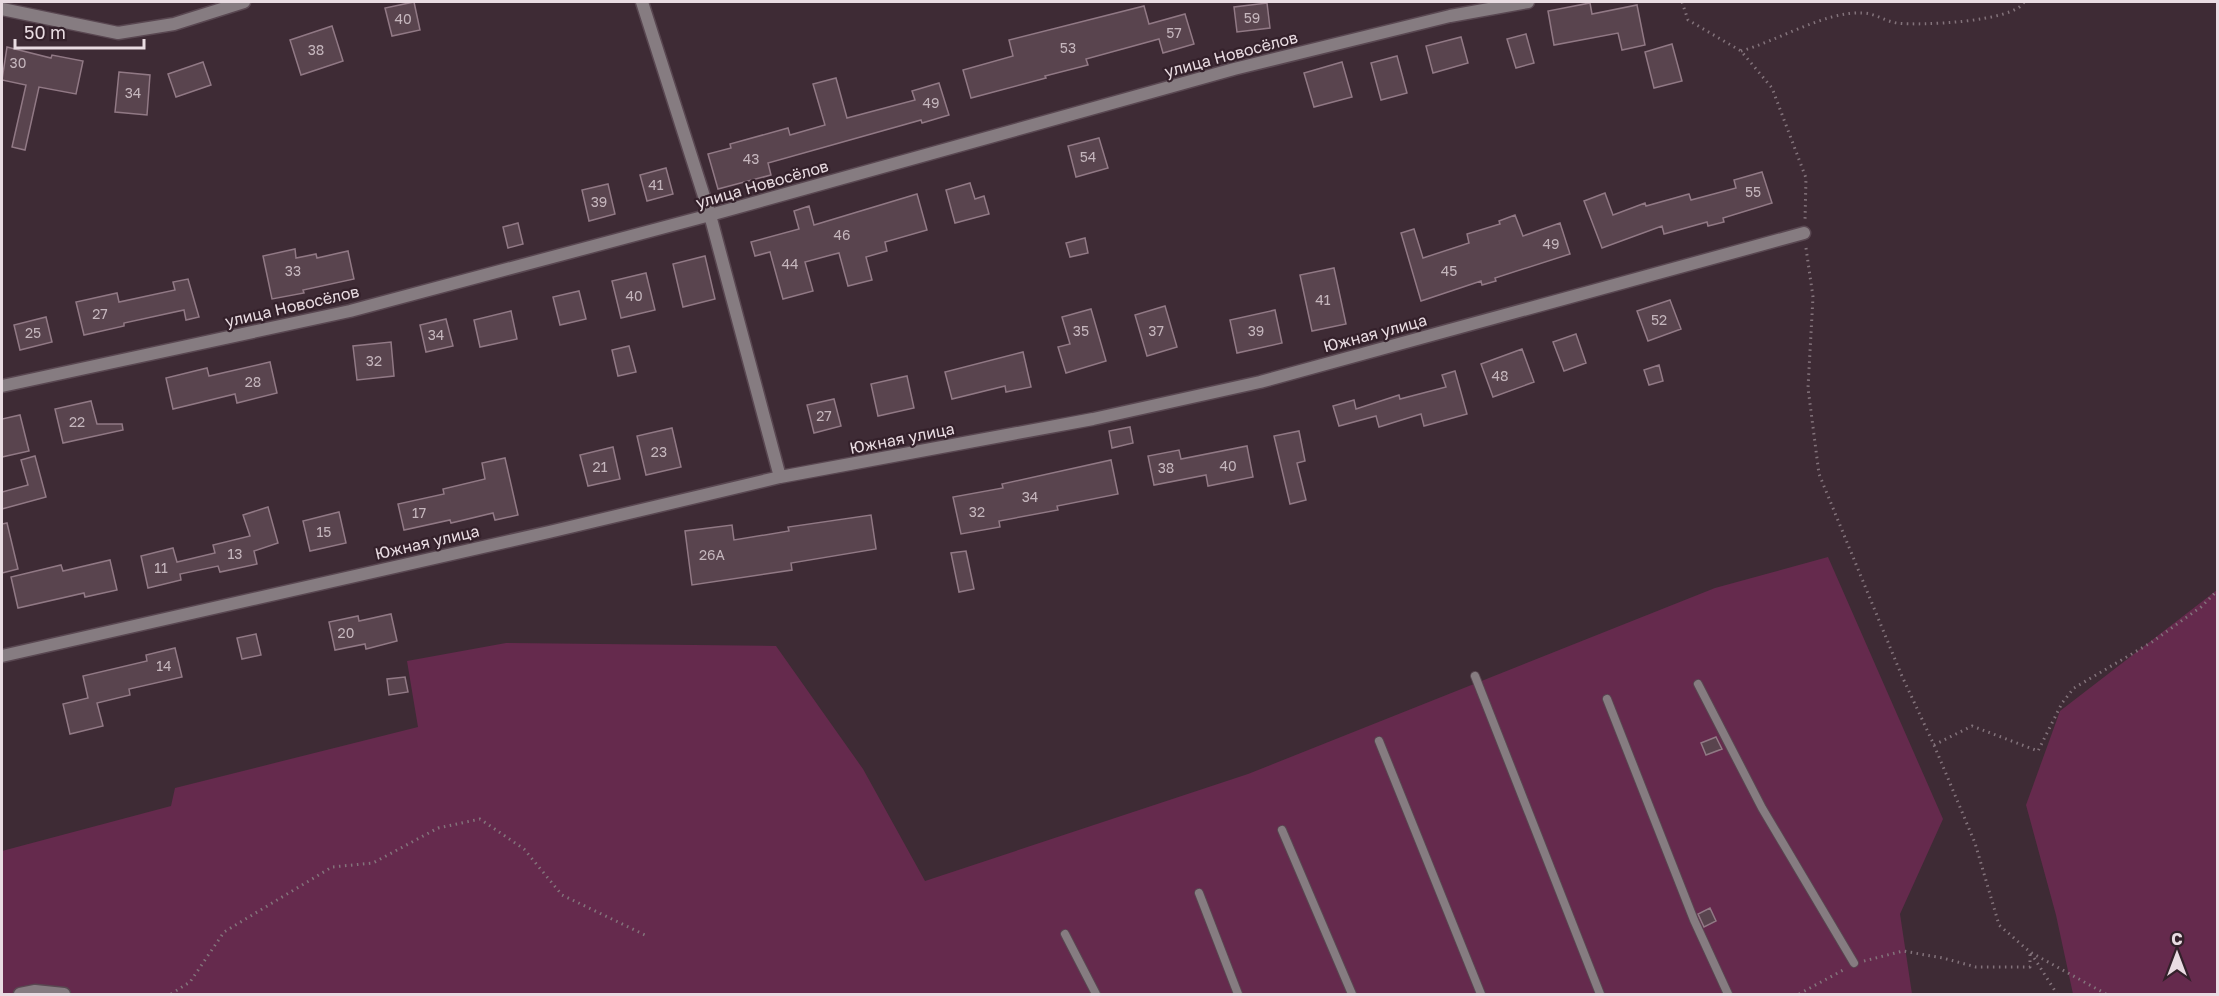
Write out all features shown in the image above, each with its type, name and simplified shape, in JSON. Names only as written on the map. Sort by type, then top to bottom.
[{"type":"street","points":[[2,9],[118,33],[174,24],[244,2]]},
{"type":"street","points":[[642,2],[711,215],[780,477]]},
{"type":"street","name":"улица Новосёлов","points":[[2,386],[350,311],[711,215],[1234,69],[1450,16],[1528,2]]},
{"type":"street","name":"Южная улица","points":[[2,656],[549,532],[780,477],[1093,418],[1260,382],[1804,233]]},
{"type":"street","points":[[20,994],[35,991],[64,994]]},
{"type":"lane","points":[[1475,675],[1600,994]]},
{"type":"lane","points":[[1698,684],[1762,808],[1854,963]]},
{"type":"lane","points":[[1607,699],[1694,920],[1728,994]]},
{"type":"lane","points":[[1379,741],[1481,994]]},
{"type":"lane","points":[[1282,830],[1352,994]]},
{"type":"lane","points":[[1199,893],[1238,994]]},
{"type":"lane","points":[[1065,934],[1096,994]]},
{"type":"path","points":[[1682,2],[1688,20],[1741,51],[1772,88],[1806,178],[1804,233],[1813,297],[1808,388],[1820,474],[1901,674],[1975,843],[1999,925],[2030,952],[2106,994]]},
{"type":"path","points":[[1741,51],[1848,13],[1874,14],[1894,23],[1921,24],[1972,20],[2004,14],[2022,6],[2024,2]]},
{"type":"path","points":[[1934,745],[1972,726],[2038,751],[2062,703],[2074,688],[2152,642],[2201,607],[2217,590]]},
{"type":"path","points":[[171,994],[189,982],[224,932],[332,867],[373,862],[438,828],[480,819],[524,849],[562,895],[645,935]]},
{"type":"path","points":[[1799,994],[1854,963],[1903,951],[1976,967],[2030,967],[2030,952]]},
{"type":"path","points":[[2030,952],[2057,994]]},
{"type":"shaded area","points":[[1828,557],[1943,819],[1900,914],[1912,994],[2,994],[2,851],[171,806],[175,788],[418,727],[407,661],[506,643],[776,646],[863,769],[925,881],[1248,774],[1715,588]]},
{"type":"shaded area","points":[[2217,590],[2217,994],[2073,994],[2056,915],[2026,805],[2060,711]]},
{"type":"building","points":[[414,2],[420,30],[392,36],[385,8]]},
{"type":"building","points":[[1267,3],[1270,28],[1237,32],[1234,7]]},
{"type":"building","points":[[1590,3],[1592,14],[1637,5],[1645,45],[1622,50],[1618,33],[1554,45],[1548,11]]},
{"type":"building","points":[[1144,6],[1149,24],[1185,14],[1194,44],[1163,53],[1159,39],[1086,59],[1088,65],[971,98],[963,70],[1013,56],[1009,40]]},
{"type":"building","points":[[332,26],[343,61],[301,75],[290,40]]},
{"type":"building","points":[[1526,34],[1534,63],[1516,68],[1507,39]]},
{"type":"building","points":[[1461,37],[1468,63],[1433,73],[1426,46]]},
{"type":"building","points":[[1672,44],[1682,81],[1654,88],[1645,52]]},
{"type":"building","points":[[7,47],[51,58],[52,55],[83,61],[76,94],[39,87],[25,150],[12,147],[26,85],[2,80]]},
{"type":"building","points":[[1397,56],[1407,93],[1381,100],[1371,63]]},
{"type":"building","points":[[203,62],[211,85],[176,97],[168,74]]},
{"type":"building","points":[[1342,62],[1352,97],[1314,107],[1304,73]]},
{"type":"building","points":[[119,72],[150,75],[147,115],[115,112]]},
{"type":"building","points":[[836,78],[847,118],[915,100],[912,91],[939,83],[949,115],[922,123],[921,120],[768,163],[771,175],[718,189],[708,154],[731,148],[730,144],[788,128],[790,135],[825,125],[813,84]]},
{"type":"building","points":[[1099,138],[1108,168],[1076,177],[1068,146]]},
{"type":"building","points":[[666,168],[673,194],[647,201],[640,175]]},
{"type":"building","points":[[1762,172],[1772,203],[1723,218],[1724,222],[1708,226],[1707,222],[1664,234],[1662,226],[1602,248],[1584,201],[1605,193],[1613,215],[1645,203],[1646,206],[1689,194],[1691,200],[1736,188],[1734,180]]},
{"type":"building","points":[[970,183],[975,199],[984,196],[989,214],[955,223],[946,190]]},
{"type":"building","points":[[608,184],[615,214],[589,221],[582,190]]},
{"type":"building","points":[[917,194],[927,230],[885,242],[887,251],[866,257],[872,280],[848,286],[839,253],[805,262],[813,291],[783,299],[770,252],[755,256],[751,242],[799,229],[794,211],[809,206],[814,225]]},
{"type":"building","points":[[1515,215],[1523,236],[1560,223],[1570,254],[1495,278],[1496,281],[1482,285],[1481,281],[1421,301],[1401,233],[1414,229],[1423,258],[1469,243],[1467,234],[1500,224],[1499,221]]},
{"type":"building","points":[[518,223],[523,244],[508,248],[503,227]]},
{"type":"building","points":[[1085,238],[1088,253],[1070,257],[1066,243]]},
{"type":"building","points":[[295,249],[296,258],[316,254],[317,258],[348,251],[354,279],[272,299],[263,256]]},
{"type":"building","points":[[705,256],[715,299],[683,307],[673,264]]},
{"type":"building","points":[[1334,268],[1346,324],[1312,331],[1300,275]]},
{"type":"building","points":[[646,273],[655,310],[621,318],[612,281]]},
{"type":"building","points":[[188,279],[199,317],[186,320],[184,310],[124,323],[124,326],[84,335],[76,302],[117,293],[119,302],[175,290],[173,282]]},
{"type":"building","points":[[579,291],[586,319],[560,325],[553,297]]},
{"type":"building","points":[[1670,300],[1681,329],[1648,341],[1637,311]]},
{"type":"building","points":[[1165,306],[1177,347],[1147,356],[1135,315]]},
{"type":"building","points":[[1091,309],[1106,361],[1066,373],[1058,347],[1070,344],[1062,317]]},
{"type":"building","points":[[1275,310],[1282,343],[1237,353],[1230,320]]},
{"type":"building","points":[[511,311],[517,339],[480,347],[474,320]]},
{"type":"building","points":[[46,317],[52,342],[20,350],[14,325]]},
{"type":"building","points":[[446,319],[453,346],[426,352],[420,325]]},
{"type":"building","points":[[1576,334],[1586,363],[1564,371],[1553,342]]},
{"type":"building","points":[[391,342],[394,376],[357,380],[353,346]]},
{"type":"building","points":[[629,346],[636,372],[618,376],[612,350]]},
{"type":"building","points":[[1522,349],[1534,382],[1493,397],[1481,364]]},
{"type":"building","points":[[1023,352],[1031,387],[1006,392],[1005,386],[952,399],[945,372]]},
{"type":"building","points":[[270,362],[277,393],[237,403],[235,394],[173,409],[166,378],[207,368],[209,376]]},
{"type":"building","points":[[1659,365],[1663,381],[1649,385],[1644,370]]},
{"type":"building","points":[[1455,371],[1467,414],[1424,426],[1421,414],[1379,427],[1376,416],[1339,426],[1333,406],[1354,400],[1356,409],[1399,395],[1400,399],[1446,387],[1442,375]]},
{"type":"building","points":[[907,376],[914,408],[878,416],[871,384]]},
{"type":"building","points":[[834,399],[841,426],[814,433],[807,405]]},
{"type":"building","points":[[91,401],[97,424],[122,424],[123,430],[63,443],[55,409]]},
{"type":"building","points":[[20,415],[29,451],[2,457],[2,419]]},
{"type":"building","points":[[1130,427],[1133,443],[1112,448],[1109,431]]},
{"type":"building","points":[[672,428],[681,467],[646,475],[637,436]]},
{"type":"building","points":[[1299,431],[1305,461],[1297,463],[1306,500],[1290,504],[1274,436]]},
{"type":"building","points":[[1247,446],[1253,477],[1208,486],[1206,475],[1154,485],[1148,456],[1179,450],[1181,459]]},
{"type":"building","points":[[613,447],[620,479],[588,486],[580,455]]},
{"type":"building","points":[[35,456],[46,497],[2,509],[2,492],[28,485],[21,460]]},
{"type":"building","points":[[505,458],[518,515],[495,520],[493,513],[451,523],[450,520],[404,530],[398,504],[444,494],[443,489],[485,479],[482,463]]},
{"type":"building","points":[[1111,460],[1118,494],[1057,506],[1058,510],[999,521],[1000,527],[961,534],[953,497],[1003,488],[1002,484]]},
{"type":"building","points":[[268,507],[278,543],[254,551],[257,564],[220,572],[218,566],[180,574],[181,580],[148,588],[141,556],[173,548],[177,562],[215,553],[213,545],[250,536],[243,515]]},
{"type":"building","points":[[339,512],[346,543],[310,551],[303,521]]},
{"type":"building","points":[[871,515],[876,549],[791,563],[792,570],[692,585],[685,531],[732,525],[734,540],[789,531],[788,527]]},
{"type":"building","points":[[7,523],[18,569],[2,573],[2,524]]},
{"type":"building","points":[[966,551],[974,589],[959,592],[951,553]]},
{"type":"building","points":[[110,560],[117,590],[85,597],[84,593],[18,608],[11,577],[61,565],[63,571]]},
{"type":"building","points":[[391,614],[397,641],[366,649],[365,644],[335,650],[329,622],[358,616],[359,621]]},
{"type":"building","points":[[256,634],[261,655],[242,659],[237,638]]},
{"type":"building","points":[[175,648],[182,677],[129,689],[130,695],[97,703],[103,726],[70,734],[63,704],[88,698],[83,676],[147,661],[146,655]]},
{"type":"building","points":[[405,677],[408,692],[389,695],[387,679]]},
{"type":"building","points":[[1716,737],[1722,749],[1706,755],[1701,743]]},
{"type":"building","points":[[1710,908],[1716,921],[1704,927],[1698,914]]}]
